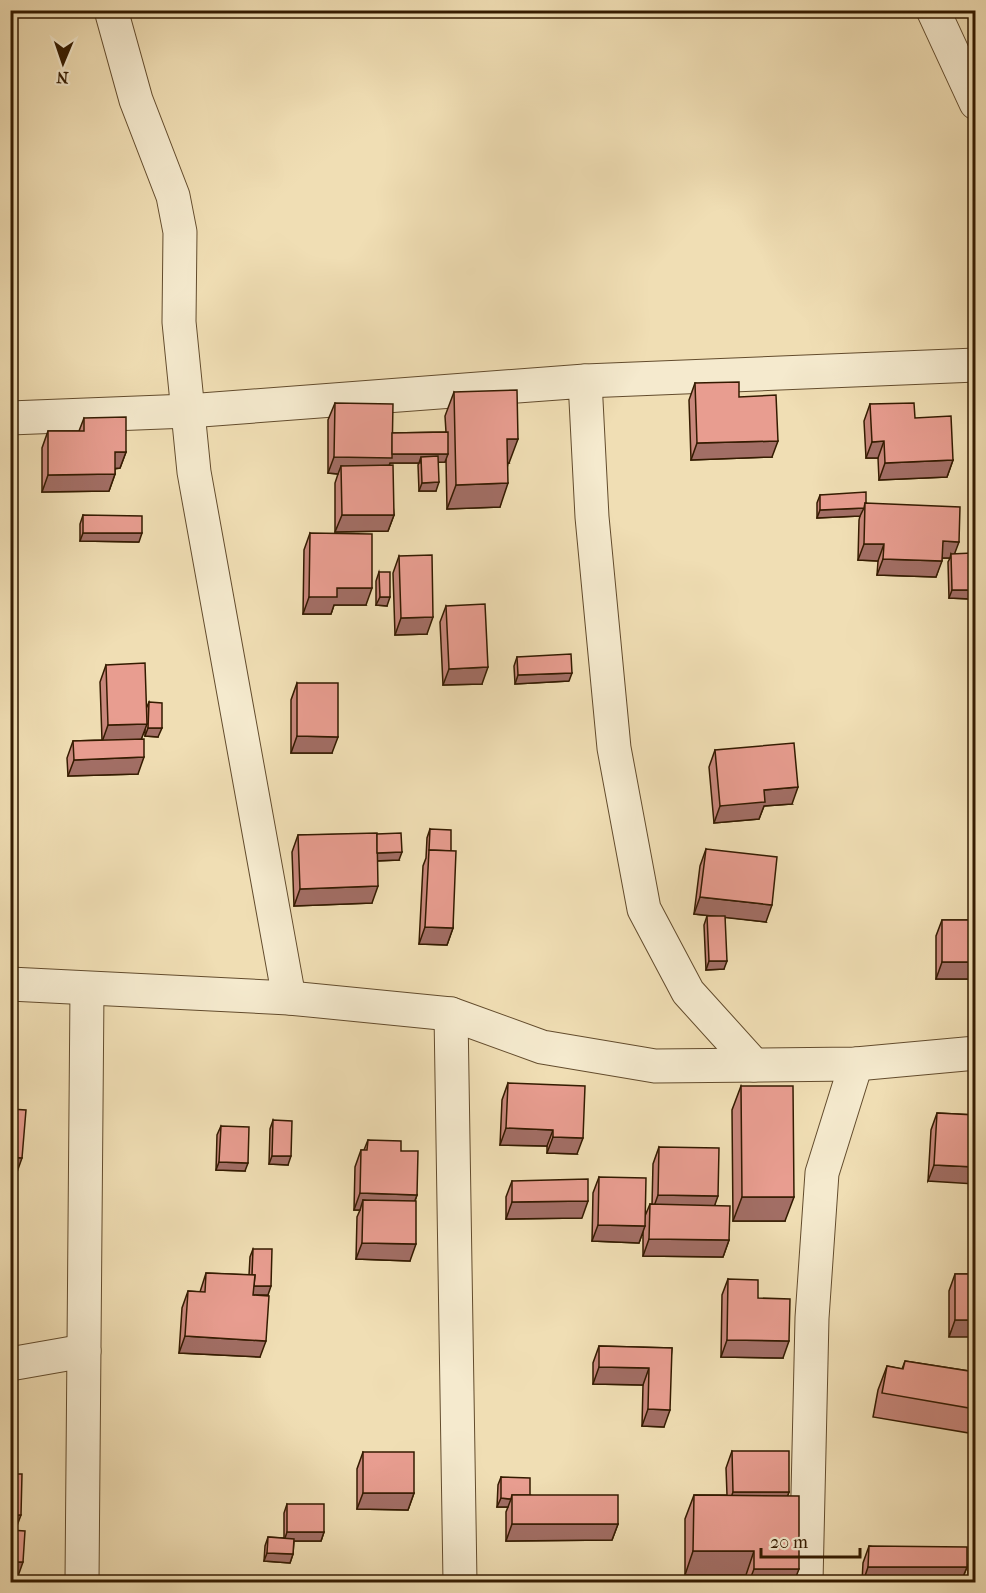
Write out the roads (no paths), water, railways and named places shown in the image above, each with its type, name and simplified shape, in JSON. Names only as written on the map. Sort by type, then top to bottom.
[{"type":"street","points":[[111,10],[136,100],[173,196],[180,232],[179,322],[194,472],[289,998]]},
{"type":"street","points":[[933,10],[975,103]]},
{"type":"street","points":[[10,418],[188,411],[585,381],[975,365]]},
{"type":"street","points":[[585,381],[592,517],[614,748],[644,909],[687,992],[754,1065]]},
{"type":"street","points":[[10,984],[87,990],[289,998],[451,1014],[542,1047],[655,1066],[856,1064],[975,1053]]},
{"type":"street","points":[[82,1582],[87,990]]},
{"type":"street","points":[[451,1014],[460,1582]]},
{"type":"street","points":[[806,1582],[812,1318],[822,1173],[856,1064]]},
{"type":"street","points":[[10,1364],[84,1351]]}]
